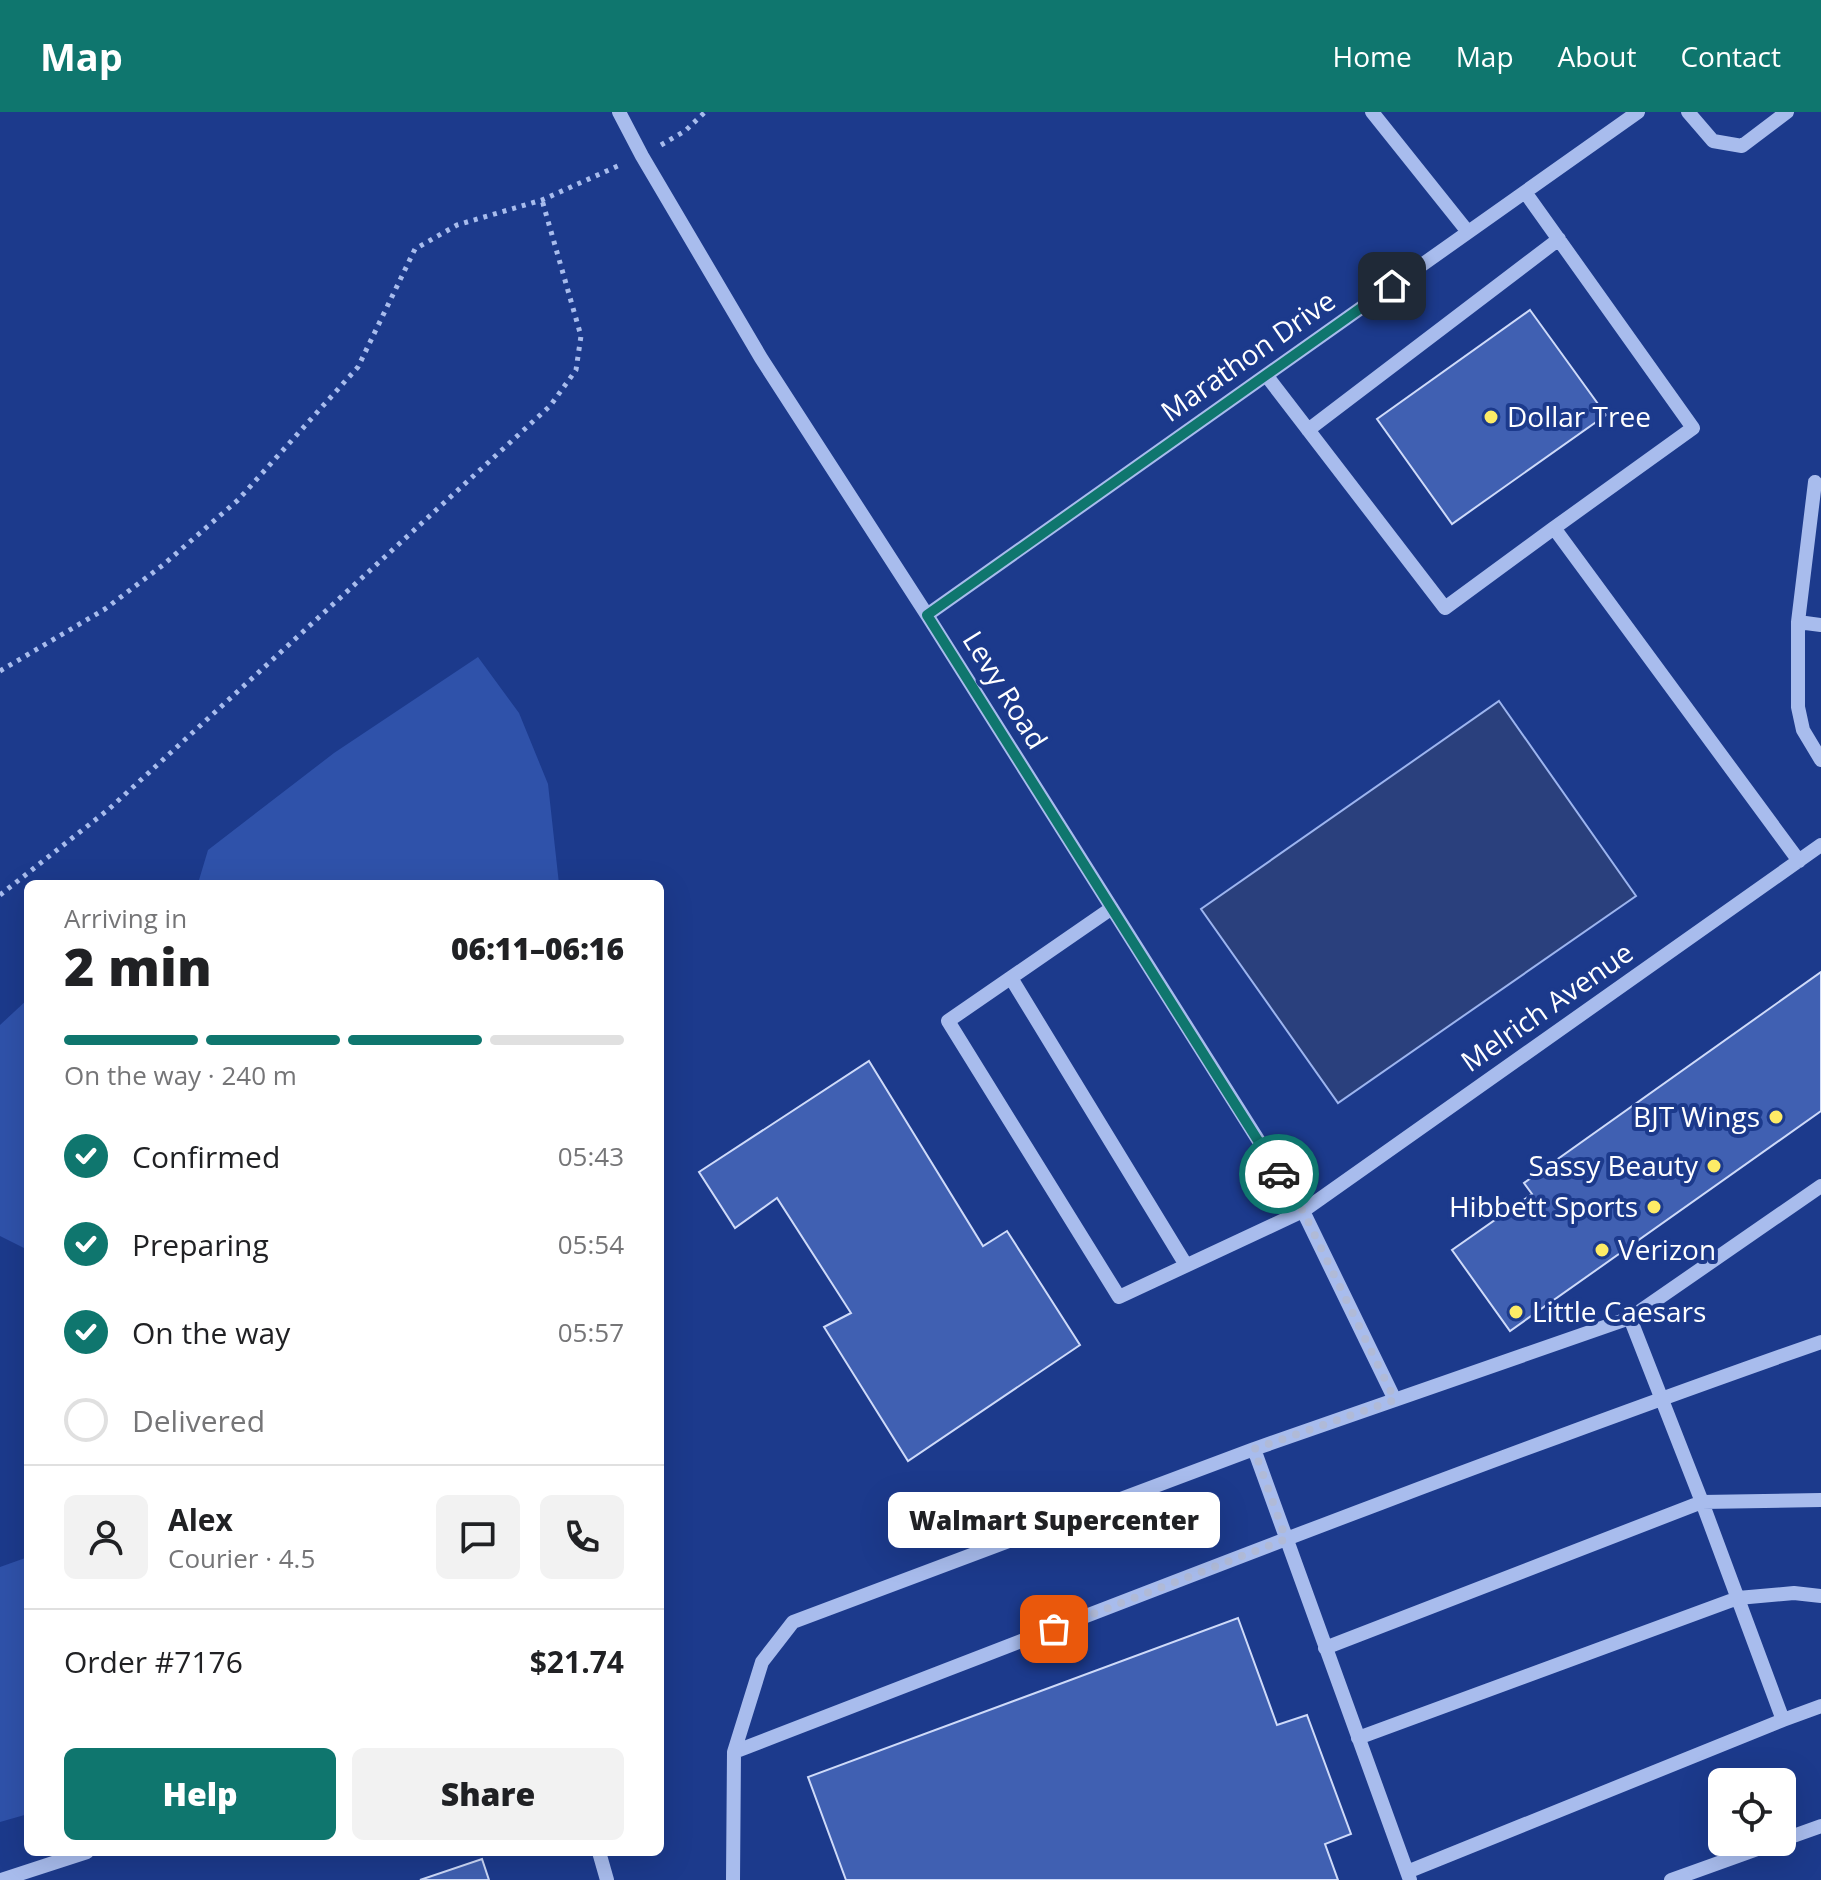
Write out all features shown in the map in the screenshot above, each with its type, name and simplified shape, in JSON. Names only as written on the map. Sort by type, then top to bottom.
[{"type":"street","name":"Levy Road","points":[[619,112],[761,358],[1303,1211],[1395,1400]]},
{"type":"street","points":[[1372,112],[1468,232]]},
{"type":"street","name":"Marathon Drive","points":[[927,615],[1638,112]]},
{"type":"street","points":[[1688,112],[1713,141],[1742,146],[1787,112]]},
{"type":"street","points":[[1266,375],[1445,608],[1693,428],[1525,192]]},
{"type":"street","points":[[1308,430],[1559,239]]},
{"type":"street","points":[[1815,482],[1798,622],[1798,707],[1803,730],[1821,760]]},
{"type":"street","points":[[1554,528],[1799,861]]},
{"type":"street","points":[[1798,622],[1821,625]]},
{"type":"street","name":"Melrich Avenue","points":[[1011,978],[948,1021],[1119,1297],[1303,1211],[1821,845]]},
{"type":"street","points":[[1112,908],[1011,978],[1186,1265]]},
{"type":"street","points":[[733,1880],[734,1752],[762,1662],[793,1622],[1254,1449],[1630,1318],[1821,1186]]},
{"type":"street","points":[[1630,1318],[1783,1720]]},
{"type":"street","points":[[734,1752],[1286,1539],[1821,1342]]},
{"type":"street","points":[[1254,1449],[1408,1876],[1821,1706]]},
{"type":"street","points":[[1325,1648],[1702,1502],[1821,1500]]},
{"type":"street","points":[[1358,1738],[1738,1598],[1794,1593],[1821,1596]]},
{"type":"street","points":[[1796,1835],[1821,1826]]},
{"type":"street","points":[[1,1880],[75,1856]]},
{"type":"street","points":[[600,1856],[607,1880]]},
{"type":"street","points":[[1671,1880],[1738,1856]]},
{"type":"path","points":[[0,671],[105,609],[163,565],[238,500],[358,367],[415,249],[457,225],[542,200],[642,156],[685,131],[705,112]]},
{"type":"path","points":[[0,895],[109,809],[550,406],[576,370],[581,336],[542,200]]},
{"type":"shaded area","points":[[478,657],[519,713],[548,784],[559,880],[199,880],[208,850],[334,753]]},
{"type":"shaded area","points":[[1499,701],[1636,896],[1338,1103],[1201,909]]},
{"type":"shaded area","points":[[24,1003],[24,1248],[0,1236],[0,1025]]},
{"type":"shaded area","points":[[24,1558],[24,1815],[0,1822],[0,1567]]},
{"type":"building","name":"Dollar Tree","points":[[1530,310],[1606,415],[1452,524],[1377,419]]},
{"type":"building","points":[[1821,972],[1821,1111],[1510,1331],[1452,1250],[1532,1194],[1524,1183]]},
{"type":"building","points":[[869,1061],[983,1246],[1007,1231],[1080,1345],[908,1461],[824,1327],[851,1313],[777,1198],[735,1228],[699,1172]]},
{"type":"building","points":[[1238,1618],[1277,1725],[1307,1715],[1351,1834],[1325,1844],[1338,1880],[846,1880],[808,1777]]},
{"type":"building","points":[[482,1859],[489,1880],[420,1880]]},
{"type":"way so far","points":[[1054,1629],[1286,1539],[1254,1449],[1395,1400],[1303,1211],[1279,1174]]},
{"type":"place","name":"Dollar Tree","points":[[1491,417]]},
{"type":"place","name":"BJT Wings","points":[[1776,1117]]},
{"type":"place","name":"Sassy Beauty","points":[[1714,1166]]},
{"type":"place","name":"Hibbett Sports","points":[[1654,1207]]},
{"type":"place","name":"Verizon","points":[[1602,1250]]},
{"type":"place","name":"Little Caesars","points":[[1516,1312]]},
{"type":"place","name":"Walmart Supercenter","points":[[1054,1629]]},
{"type":"route","points":[[1279,1174],[927,615],[1392,286]]}]
